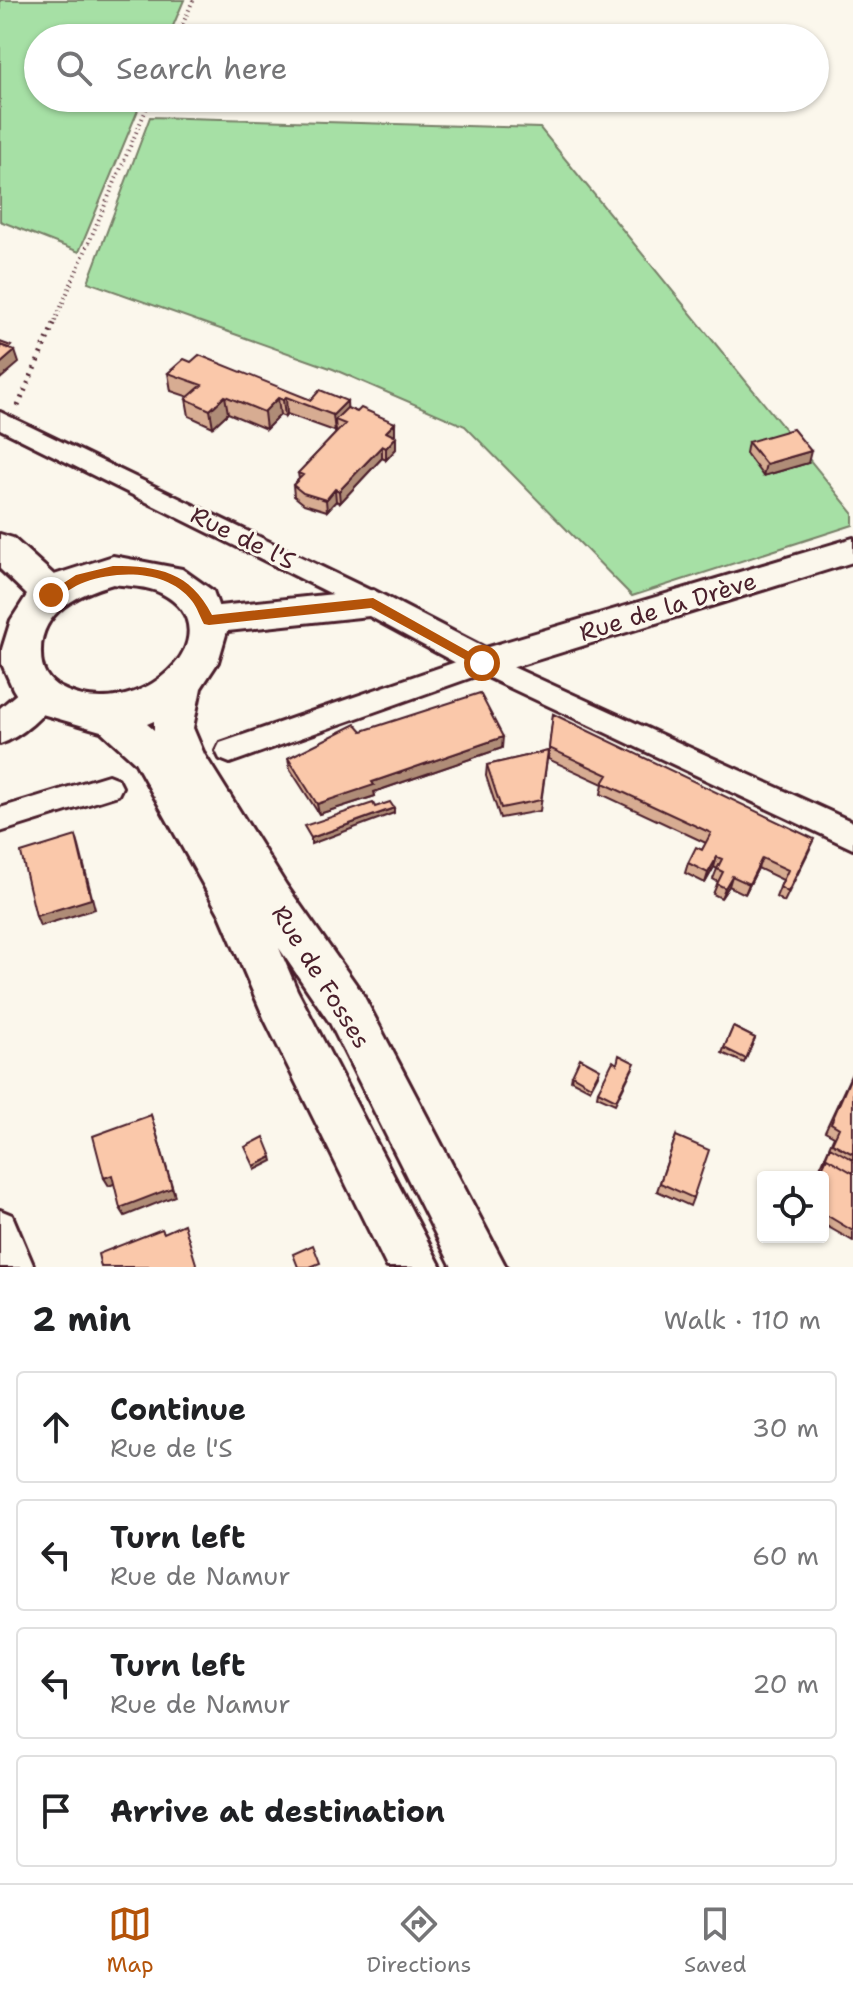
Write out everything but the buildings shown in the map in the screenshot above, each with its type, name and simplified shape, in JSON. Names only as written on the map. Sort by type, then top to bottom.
[{"type":"main road","points":[[0,547],[51,595]]},
{"type":"main road","points":[[113,570],[146,570],[175,580],[197,597],[209,620],[209,643],[199,667],[181,688],[149,707],[111,716],[71,712],[39,695],[23,672],[20,645],[30,618],[51,595],[80,579],[113,570]]},
{"type":"main road","name":"Rue de Fosses","points":[[181,688],[173,728],[187,762],[271,899],[346,1008],[480,1267]]},
{"type":"main road","name":"Rue de Fosses","points":[[111,716],[149,750],[238,905],[281,1005],[415,1267]]},
{"type":"street","name":"Rue de l'S","points":[[5,423],[373,603],[482,663],[853,836]]},
{"type":"street","name":"Rue de la Drève","points":[[482,663],[853,550]]},
{"type":"street","points":[[209,620],[373,603]]},
{"type":"street","points":[[230,751],[482,663]]},
{"type":"street","points":[[0,729],[39,695]]},
{"type":"street","points":[[0,820],[108,787]]},
{"type":"street","points":[[0,1227],[16,1267]]},
{"type":"path","points":[[183,24],[193,0]]},
{"type":"path","points":[[5,423],[145,112]]},
{"type":"green space","points":[[0,0],[184,0],[174,24],[24,24],[24,112],[137,112],[79,252],[0,221]]},
{"type":"green space","points":[[150,117],[540,128],[853,513],[853,525],[632,596],[465,426],[333,369],[88,282]]},
{"type":"route","points":[[51,595],[80,579],[113,570],[146,570],[175,580],[197,597],[209,620],[373,603],[482,663]]}]
